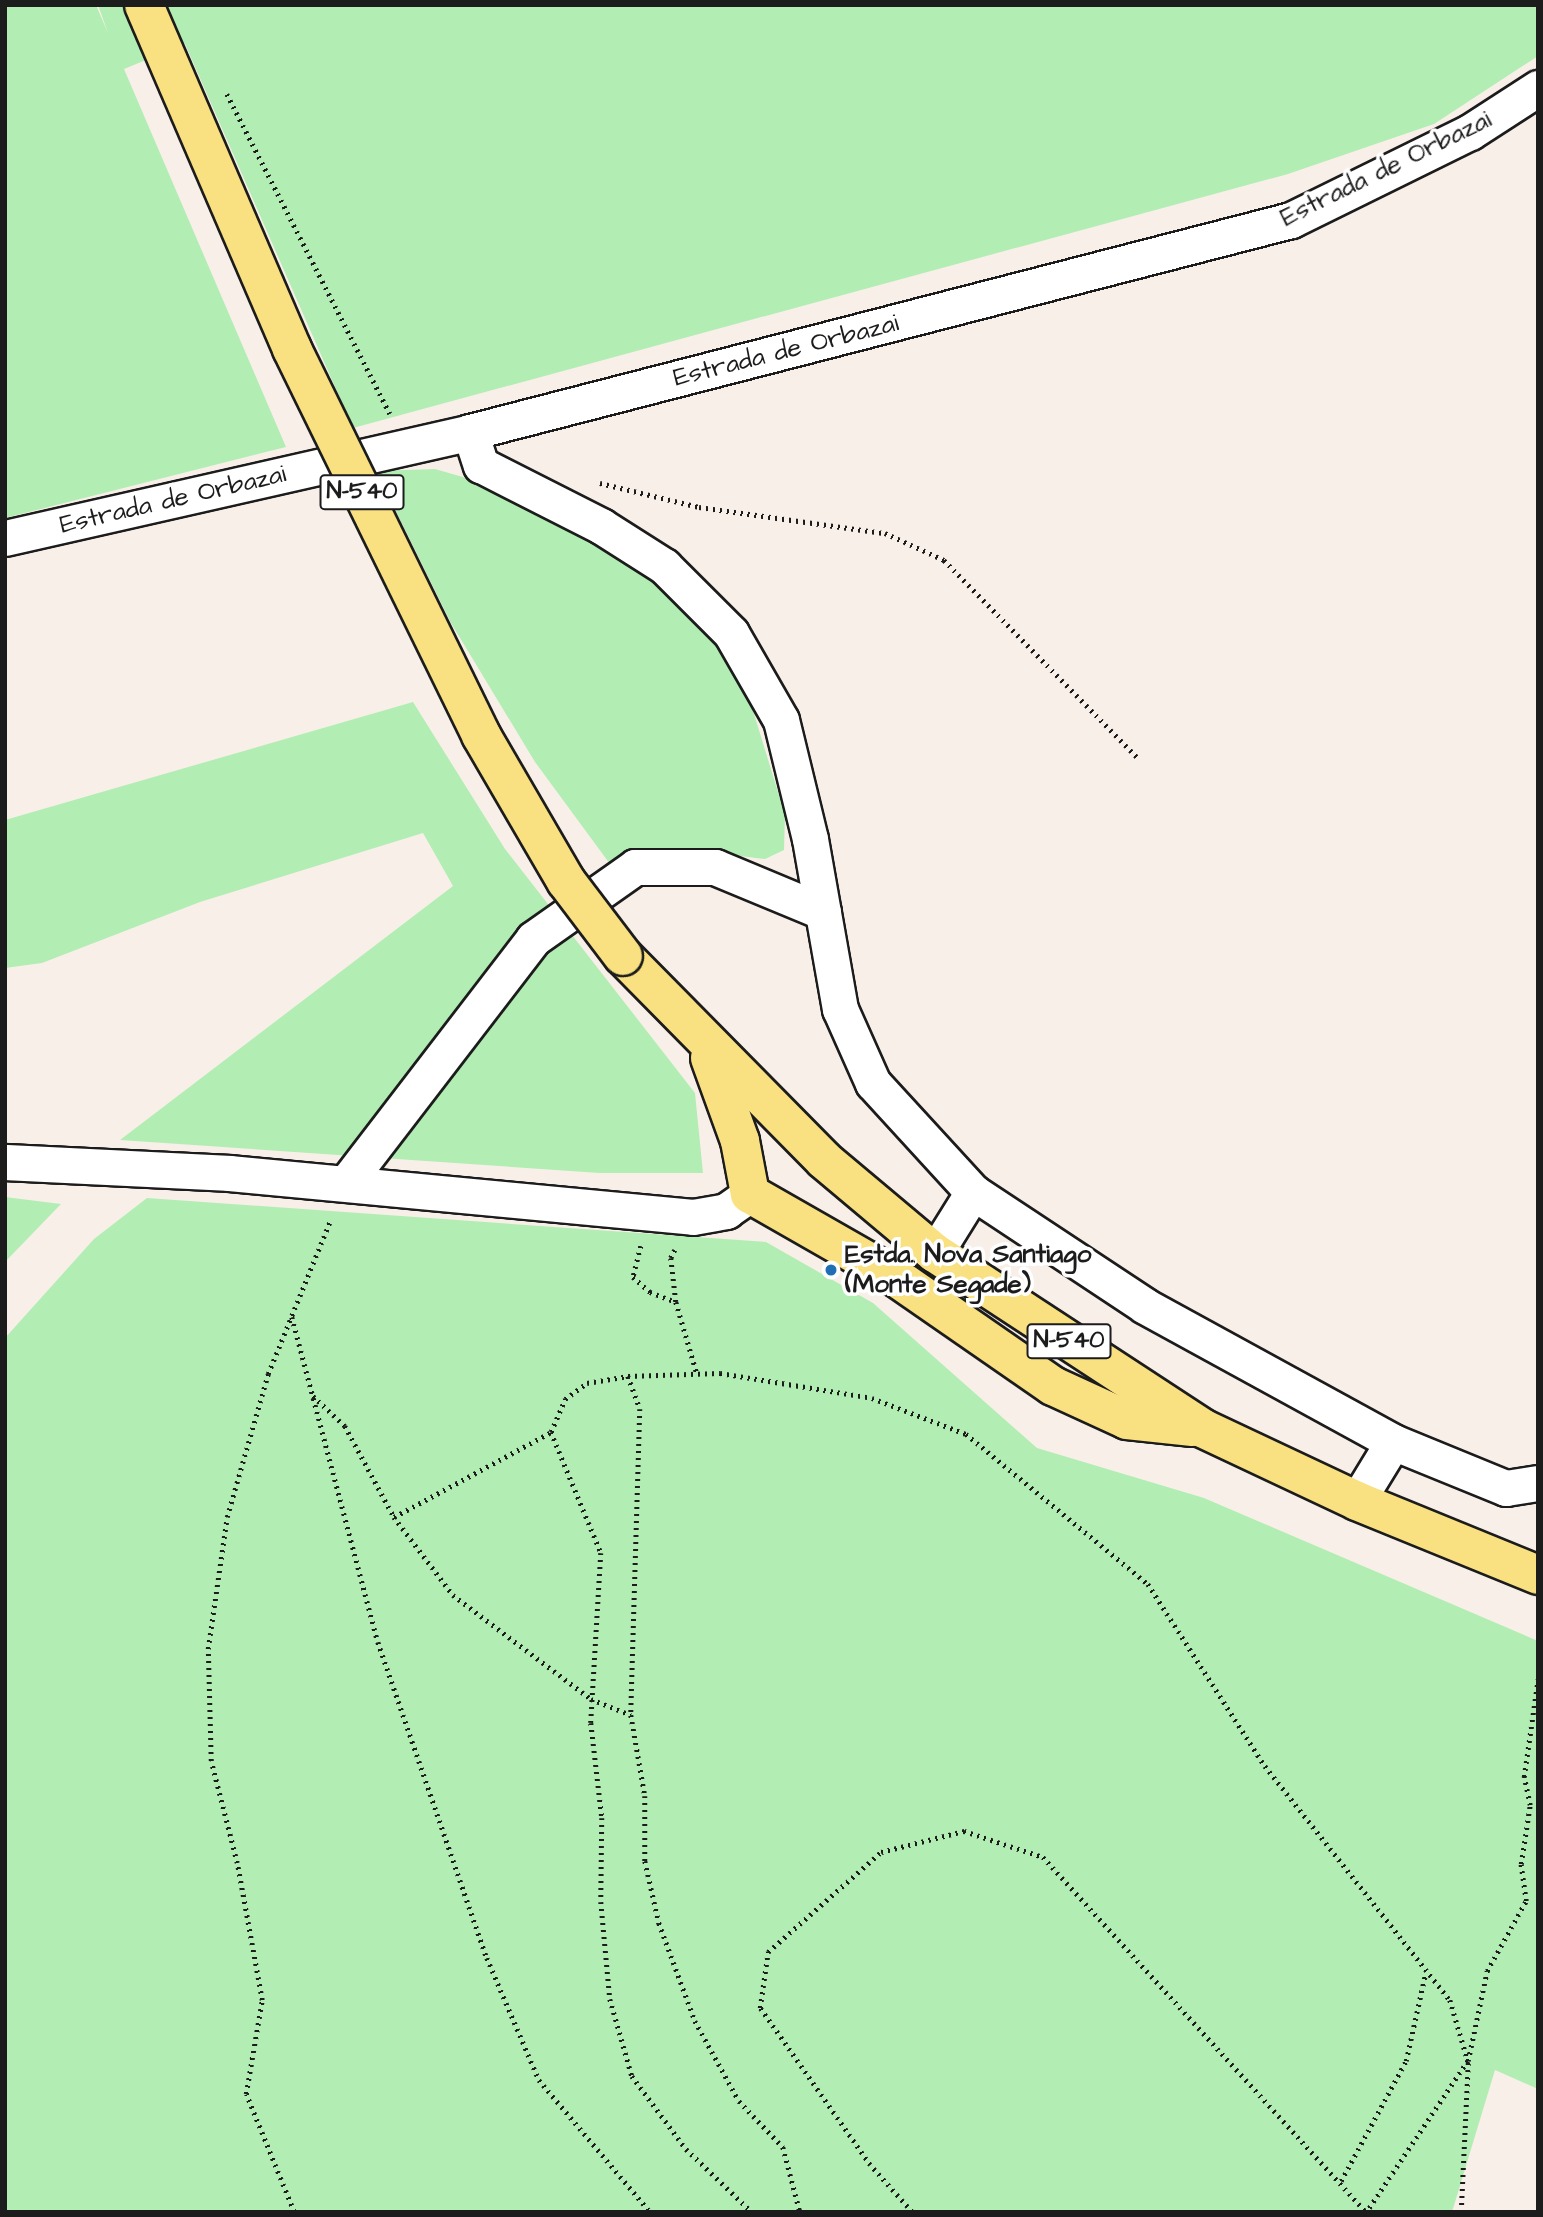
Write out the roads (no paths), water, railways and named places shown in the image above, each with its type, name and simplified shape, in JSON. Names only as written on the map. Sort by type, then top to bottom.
[{"type":"highway","name":"N-540","points":[[144,5],[292,349],[481,734],[566,881],[623,956],[703,1042],[824,1160],[935,1253],[1202,1428],[1357,1501],[1538,1575]]},
{"type":"highway","points":[[703,1042],[740,1141],[750,1195],[894,1276],[1052,1386],[1128,1420],[1202,1428]]},
{"type":"street","name":"Estrada de Orbazai","points":[[5,538],[470,432],[1291,220],[1470,132],[1538,88]]},
{"type":"street","points":[[470,432],[481,466],[601,526],[664,566],[731,633],[781,720],[823,912],[840,1009],[873,1083],[973,1192],[1145,1306],[1393,1442],[1506,1488],[1538,1483]]},
{"type":"street","points":[[345,1183],[533,939],[635,867],[715,867],[823,912]]},
{"type":"street","points":[[5,1162],[345,1183],[649,1215],[693,1217],[726,1211],[750,1195]]},
{"type":"street","points":[[935,1253],[973,1192]]},
{"type":"street","points":[[1357,1501],[1393,1442]]},
{"type":"place","name":"Estda. Nova Santiago (Monte Segade)","points":[[831,1270]]}]
